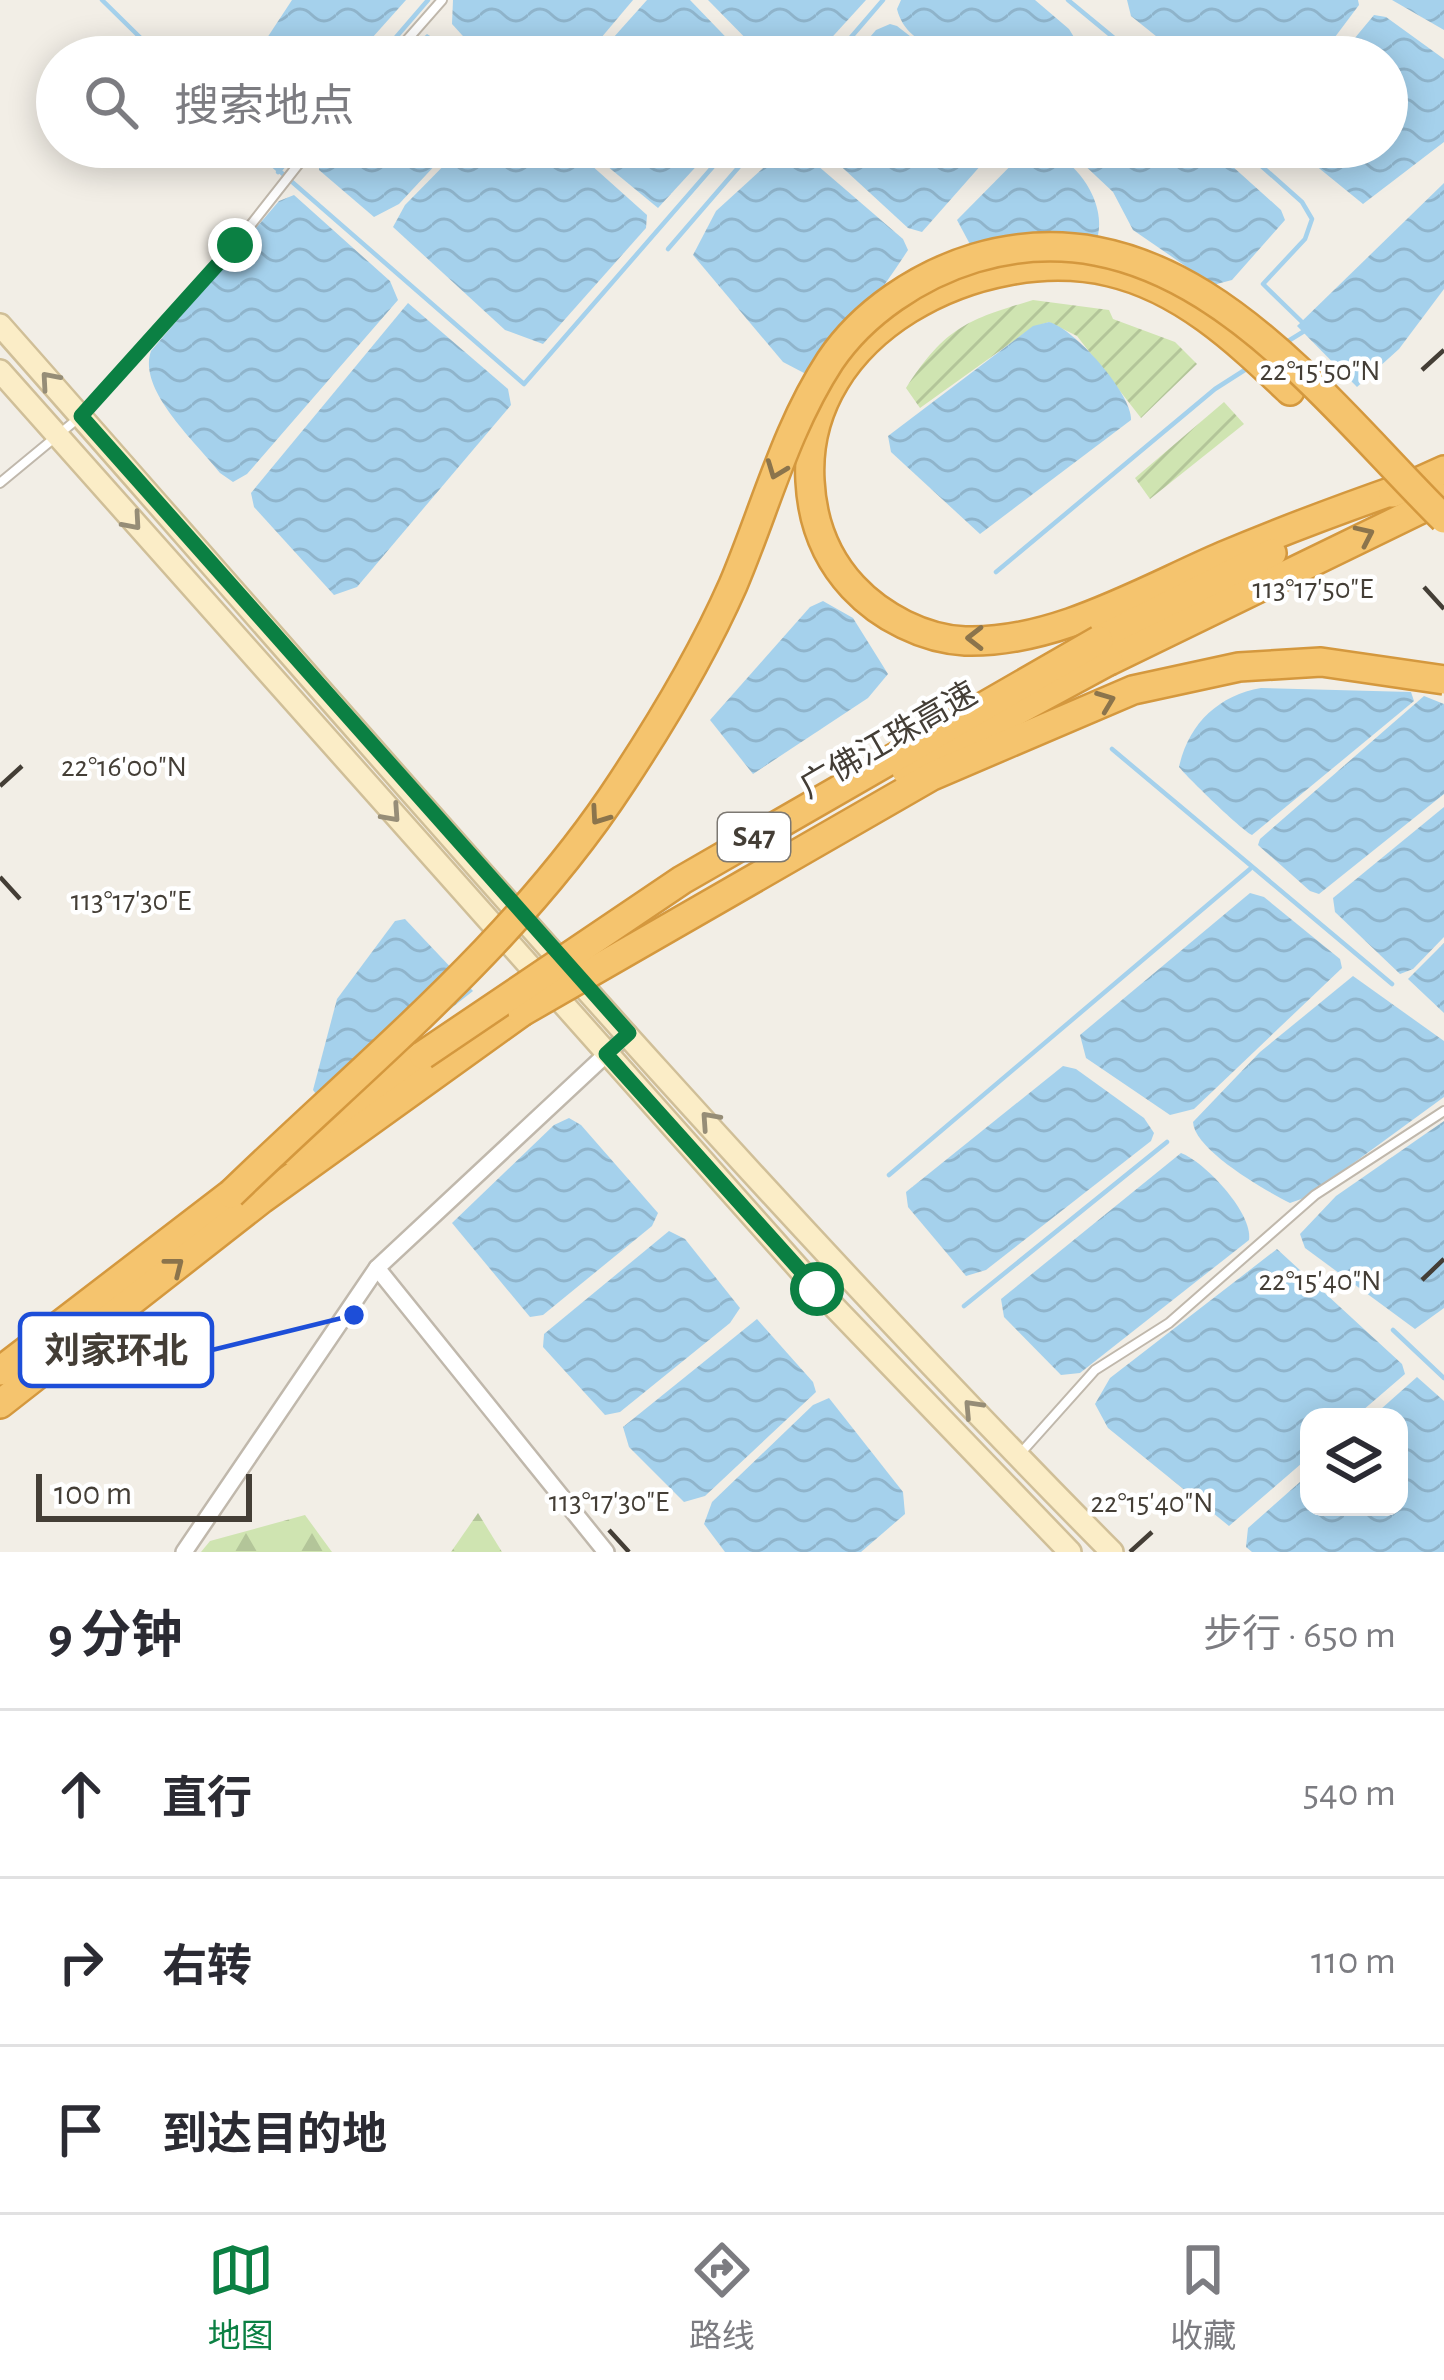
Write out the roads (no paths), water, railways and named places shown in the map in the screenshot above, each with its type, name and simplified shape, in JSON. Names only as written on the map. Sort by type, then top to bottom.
[{"type":"highway","points":[[231,1194],[484,957],[581,841],[696,660],[733,585],[787,441],[832,359],[870,316],[912,285],[952,265],[1000,251],[1056,246],[1148,262],[1204,292],[1255,332],[1444,519]]},
{"type":"highway","points":[[1099,638],[964,640],[928,634],[866,602],[840,574],[820,538],[809,463],[828,398],[869,341],[926,297],[958,282],[1055,265],[1112,272],[1166,293],[1258,361],[1444,542]]},
{"type":"highway","name":"广佛江珠高速","points":[[0,1404],[75,1327],[231,1194],[423,1054],[682,880],[1099,638],[1444,470]]},
{"type":"highway","name":"广佛江珠高速","points":[[0,1371],[75,1327],[522,1012],[881,785],[1099,638],[1444,498]]},
{"type":"highway","points":[[522,1012],[932,776],[1133,690],[1239,668],[1321,662],[1444,680]]},
{"type":"main road","points":[[0,325],[629,1033],[1112,1552]]},
{"type":"main road","points":[[0,371],[817,1289],[1070,1552]]},
{"type":"street","points":[[184,1552],[377,1268],[629,1033]]},
{"type":"street","points":[[377,1268],[606,1552]]},
{"type":"lane","points":[[410,36],[442,0]]},
{"type":"lane","points":[[0,483],[81,416],[235,245],[296,168]]},
{"type":"lane","points":[[1018,1456],[1095,1370],[1169,1322],[1315,1195],[1444,1111]]},
{"type":"water","points":[[292,0],[406,0],[374,36],[268,36]]},
{"type":"water","points":[[453,0],[633,0],[603,36],[463,36],[452,24]]},
{"type":"water","points":[[647,0],[690,0],[725,36],[615,36]]},
{"type":"water","points":[[708,0],[866,0],[833,36],[743,36]]},
{"type":"water","points":[[901,0],[1035,0],[1073,36],[916,36],[897,9]]},
{"type":"water","points":[[1127,0],[1358,0],[1359,5],[1336,36],[1156,36],[1131,16]]},
{"type":"water","points":[[1392,0],[1444,0],[1444,30]]},
{"type":"water","points":[[1374,15],[1386,17],[1444,59],[1444,142],[1363,204],[1319,168],[1408,168],[1408,36],[1356,36]]},
{"type":"water","points":[[890,24],[910,36],[871,36]]},
{"type":"water","points":[[432,168],[399,204],[374,217],[319,170]]},
{"type":"water","points":[[441,168],[594,168],[647,215],[646,228],[543,344],[505,330],[393,227],[405,205]]},
{"type":"water","points":[[609,168],[695,168],[658,208]]},
{"type":"water","points":[[763,168],[820,168],[903,239],[908,250],[818,369],[804,373],[783,362],[693,255],[716,211]]},
{"type":"water","points":[[843,168],[978,168],[922,232],[908,228]]},
{"type":"water","points":[[1008,168],[1074,168],[1094,198],[1099,231],[1094,247],[980,263],[957,220]]},
{"type":"water","points":[[1088,168],[1234,168],[1281,210],[1285,220],[1232,280],[1213,285],[1133,230],[1113,192]]},
{"type":"water","points":[[1444,183],[1444,289],[1399,349],[1357,387],[1297,326]]},
{"type":"water","points":[[294,195],[390,281],[398,300],[247,474],[233,482],[220,473],[160,399],[149,366],[151,351],[279,201]]},
{"type":"water","points":[[408,303],[508,389],[511,405],[357,587],[334,595],[254,507],[251,493]]},
{"type":"water","points":[[1049,322],[1073,337],[1100,364],[1122,395],[1131,420],[980,534],[891,452],[888,436],[1033,326]]},
{"type":"water","points":[[823,601],[853,618],[888,674],[868,698],[753,774],[710,720],[810,607]]},
{"type":"water","points":[[1261,688],[1411,692],[1414,701],[1252,835],[1179,767],[1190,738],[1208,714],[1232,697]]},
{"type":"water","points":[[1424,696],[1444,704],[1444,794],[1319,894],[1310,891],[1258,845],[1260,839]]},
{"type":"water","points":[[1444,807],[1444,937],[1413,969],[1400,974],[1335,912],[1333,898]]},
{"type":"water","points":[[1250,893],[1264,897],[1340,959],[1342,968],[1194,1109],[1170,1115],[1086,1058],[1080,1035]]},
{"type":"water","points":[[405,919],[473,991],[326,1107],[313,1090],[337,999],[395,921]]},
{"type":"water","points":[[1444,943],[1444,1013],[1408,979]]},
{"type":"water","points":[[1353,976],[1444,1041],[1444,1097],[1307,1197],[1290,1203],[1218,1157],[1196,1133],[1193,1122],[1260,1052]]},
{"type":"water","points":[[1063,1066],[1076,1069],[1144,1118],[1154,1133],[1151,1141],[986,1270],[966,1276],[908,1207],[906,1192]]},
{"type":"water","points":[[569,1118],[581,1125],[658,1213],[652,1226],[543,1315],[530,1317],[452,1223],[554,1125]]},
{"type":"water","points":[[1444,1121],[1444,1308],[1415,1329],[1305,1248],[1300,1234],[1336,1196]]},
{"type":"water","points":[[1181,1153],[1226,1190],[1243,1216],[1249,1240],[1080,1373],[1061,1375],[1004,1317],[1001,1299]]},
{"type":"water","points":[[669,1231],[685,1239],[740,1308],[730,1323],[620,1412],[605,1415],[543,1347],[544,1334]]},
{"type":"water","points":[[1277,1249],[1402,1364],[1405,1374],[1365,1408],[1300,1408],[1300,1465],[1229,1526],[1108,1428],[1095,1404],[1110,1378]]},
{"type":"water","points":[[757,1319],[813,1382],[816,1392],[705,1496],[684,1502],[629,1447],[623,1427]]},
{"type":"water","points":[[1417,1377],[1444,1401],[1444,1552],[1252,1552],[1246,1547],[1248,1528],[1300,1482],[1300,1516],[1408,1516],[1408,1408],[1382,1408]]},
{"type":"water","points":[[829,1398],[903,1492],[905,1514],[861,1552],[725,1552],[704,1524],[712,1502],[813,1405]]},
{"type":"waterway","points":[[102,0],[139,36]]},
{"type":"waterway","points":[[397,36],[428,0]]},
{"type":"waterway","points":[[852,36],[883,0]]},
{"type":"waterway","points":[[1068,0],[1112,36]]},
{"type":"waterway","points":[[276,168],[524,384],[712,168]]},
{"type":"waterway","points":[[278,172],[282,168]]},
{"type":"waterway","points":[[668,249],[738,168]]},
{"type":"waterway","points":[[1264,168],[1302,202],[1312,219],[1305,239],[1263,284],[1302,322]]},
{"type":"waterway","points":[[1285,343],[1306,330]]},
{"type":"waterway","points":[[996,572],[1215,389],[1251,366]]},
{"type":"waterway","points":[[1112,749],[1392,984]]},
{"type":"waterway","points":[[889,1175],[1250,869]]},
{"type":"waterway","points":[[964,1306],[1167,1142]]},
{"type":"waterway","points":[[1393,1330],[1444,1378]]},
{"type":"place","name":"刘家环北","points":[[354,1315]]}]
